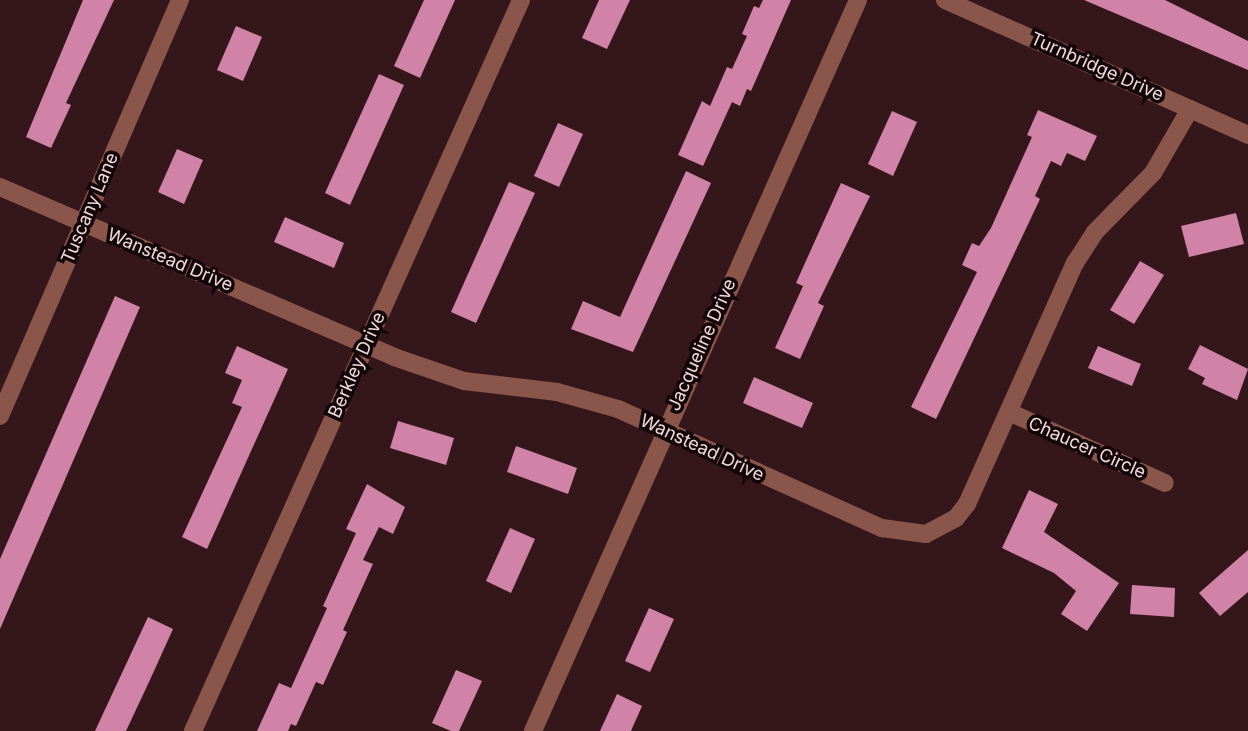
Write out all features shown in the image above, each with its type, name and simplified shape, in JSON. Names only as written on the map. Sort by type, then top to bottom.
[{"type":"street","name":"Tuscany Lane","points":[[0,416],[180,0]]},
{"type":"street","name":"Berkley Drive","points":[[193,731],[521,0]]},
{"type":"street","name":"Jacqueline Drive","points":[[533,731],[664,430],[858,0]]},
{"type":"street","name":"Turnbridge Drive","points":[[945,0],[1248,135]]},
{"type":"street","name":"Wanstead Drive","points":[[0,187],[440,374],[576,396],[664,430],[882,528],[926,534],[956,518],[967,504],[1085,246],[1153,173],[1190,109]]},
{"type":"street","name":"Chaucer Circle","points":[[1009,412],[1165,483]]},
{"type":"building","points":[[83,0],[114,0],[66,103],[71,105],[51,148],[26,137]]},
{"type":"building","points":[[424,0],[455,0],[420,78],[394,66]]},
{"type":"building","points":[[599,0],[630,0],[607,49],[582,38]]},
{"type":"building","points":[[763,0],[791,0],[751,91],[747,89],[740,106],[732,102],[703,166],[678,155],[702,101],[710,106],[727,67],[732,69],[747,36],[742,34],[754,6],[759,8]]},
{"type":"building","points":[[1084,0],[1165,0],[1248,41],[1248,70]]},
{"type":"building","points":[[236,26],[262,37],[243,81],[217,70]]},
{"type":"building","points":[[379,74],[404,85],[350,205],[325,193]]},
{"type":"building","points":[[1038,110],[1097,136],[1085,161],[1067,153],[1061,166],[1051,161],[1035,196],[1040,199],[936,419],[911,407],[977,272],[962,265],[972,243],[979,246],[991,228],[1032,137],[1027,135]]},
{"type":"building","points":[[892,111],[917,122],[893,176],[868,164]]},
{"type":"building","points":[[558,123],[583,134],[559,187],[534,176]]},
{"type":"building","points":[[177,149],[203,160],[184,204],[158,192]]},
{"type":"building","points":[[686,171],[711,183],[633,352],[571,329],[583,301],[620,317]]},
{"type":"building","points":[[509,182],[535,193],[476,323],[451,312]]},
{"type":"building","points":[[841,183],[870,196],[818,303],[824,306],[800,359],[775,348],[803,286],[796,283]]},
{"type":"building","points":[[1236,213],[1244,244],[1189,257],[1181,226]]},
{"type":"building","points":[[285,217],[344,243],[334,268],[274,242]]},
{"type":"building","points":[[1140,261],[1164,275],[1134,324],[1110,310]]},
{"type":"building","points":[[115,296],[140,307],[0,629],[0,559]]},
{"type":"building","points":[[1200,345],[1248,369],[1237,400],[1202,384],[1205,378],[1188,369]]},
{"type":"building","points":[[237,346],[288,369],[207,549],[182,537],[242,407],[232,403],[242,380],[225,373]]},
{"type":"building","points":[[1098,346],[1141,364],[1132,386],[1088,368]]},
{"type":"building","points":[[754,377],[813,403],[802,428],[743,403]]},
{"type":"building","points":[[398,421],[454,438],[446,465],[390,448]]},
{"type":"building","points":[[516,446],[577,468],[568,494],[507,472]]},
{"type":"building","points":[[367,484],[405,507],[393,534],[379,527],[363,560],[373,564],[343,630],[347,632],[323,685],[316,682],[296,726],[291,724],[288,731],[257,731],[279,683],[291,688],[327,608],[323,606],[356,533],[346,529]]},
{"type":"building","points":[[1029,490],[1058,504],[1044,532],[1119,583],[1087,631],[1061,614],[1076,591],[1054,573],[1002,548]]},
{"type":"building","points":[[510,528],[535,539],[511,593],[486,581]]},
{"type":"building","points":[[1248,550],[1248,592],[1220,616],[1199,593]]},
{"type":"building","points":[[1132,585],[1175,588],[1174,617],[1130,614]]},
{"type":"building","points":[[649,608],[674,619],[650,672],[625,661]]},
{"type":"building","points":[[148,617],[173,629],[149,682],[126,731],[95,731]]},
{"type":"building","points":[[456,670],[482,681],[459,731],[451,731],[432,723]]},
{"type":"building","points":[[617,694],[642,706],[631,731],[600,731]]}]
